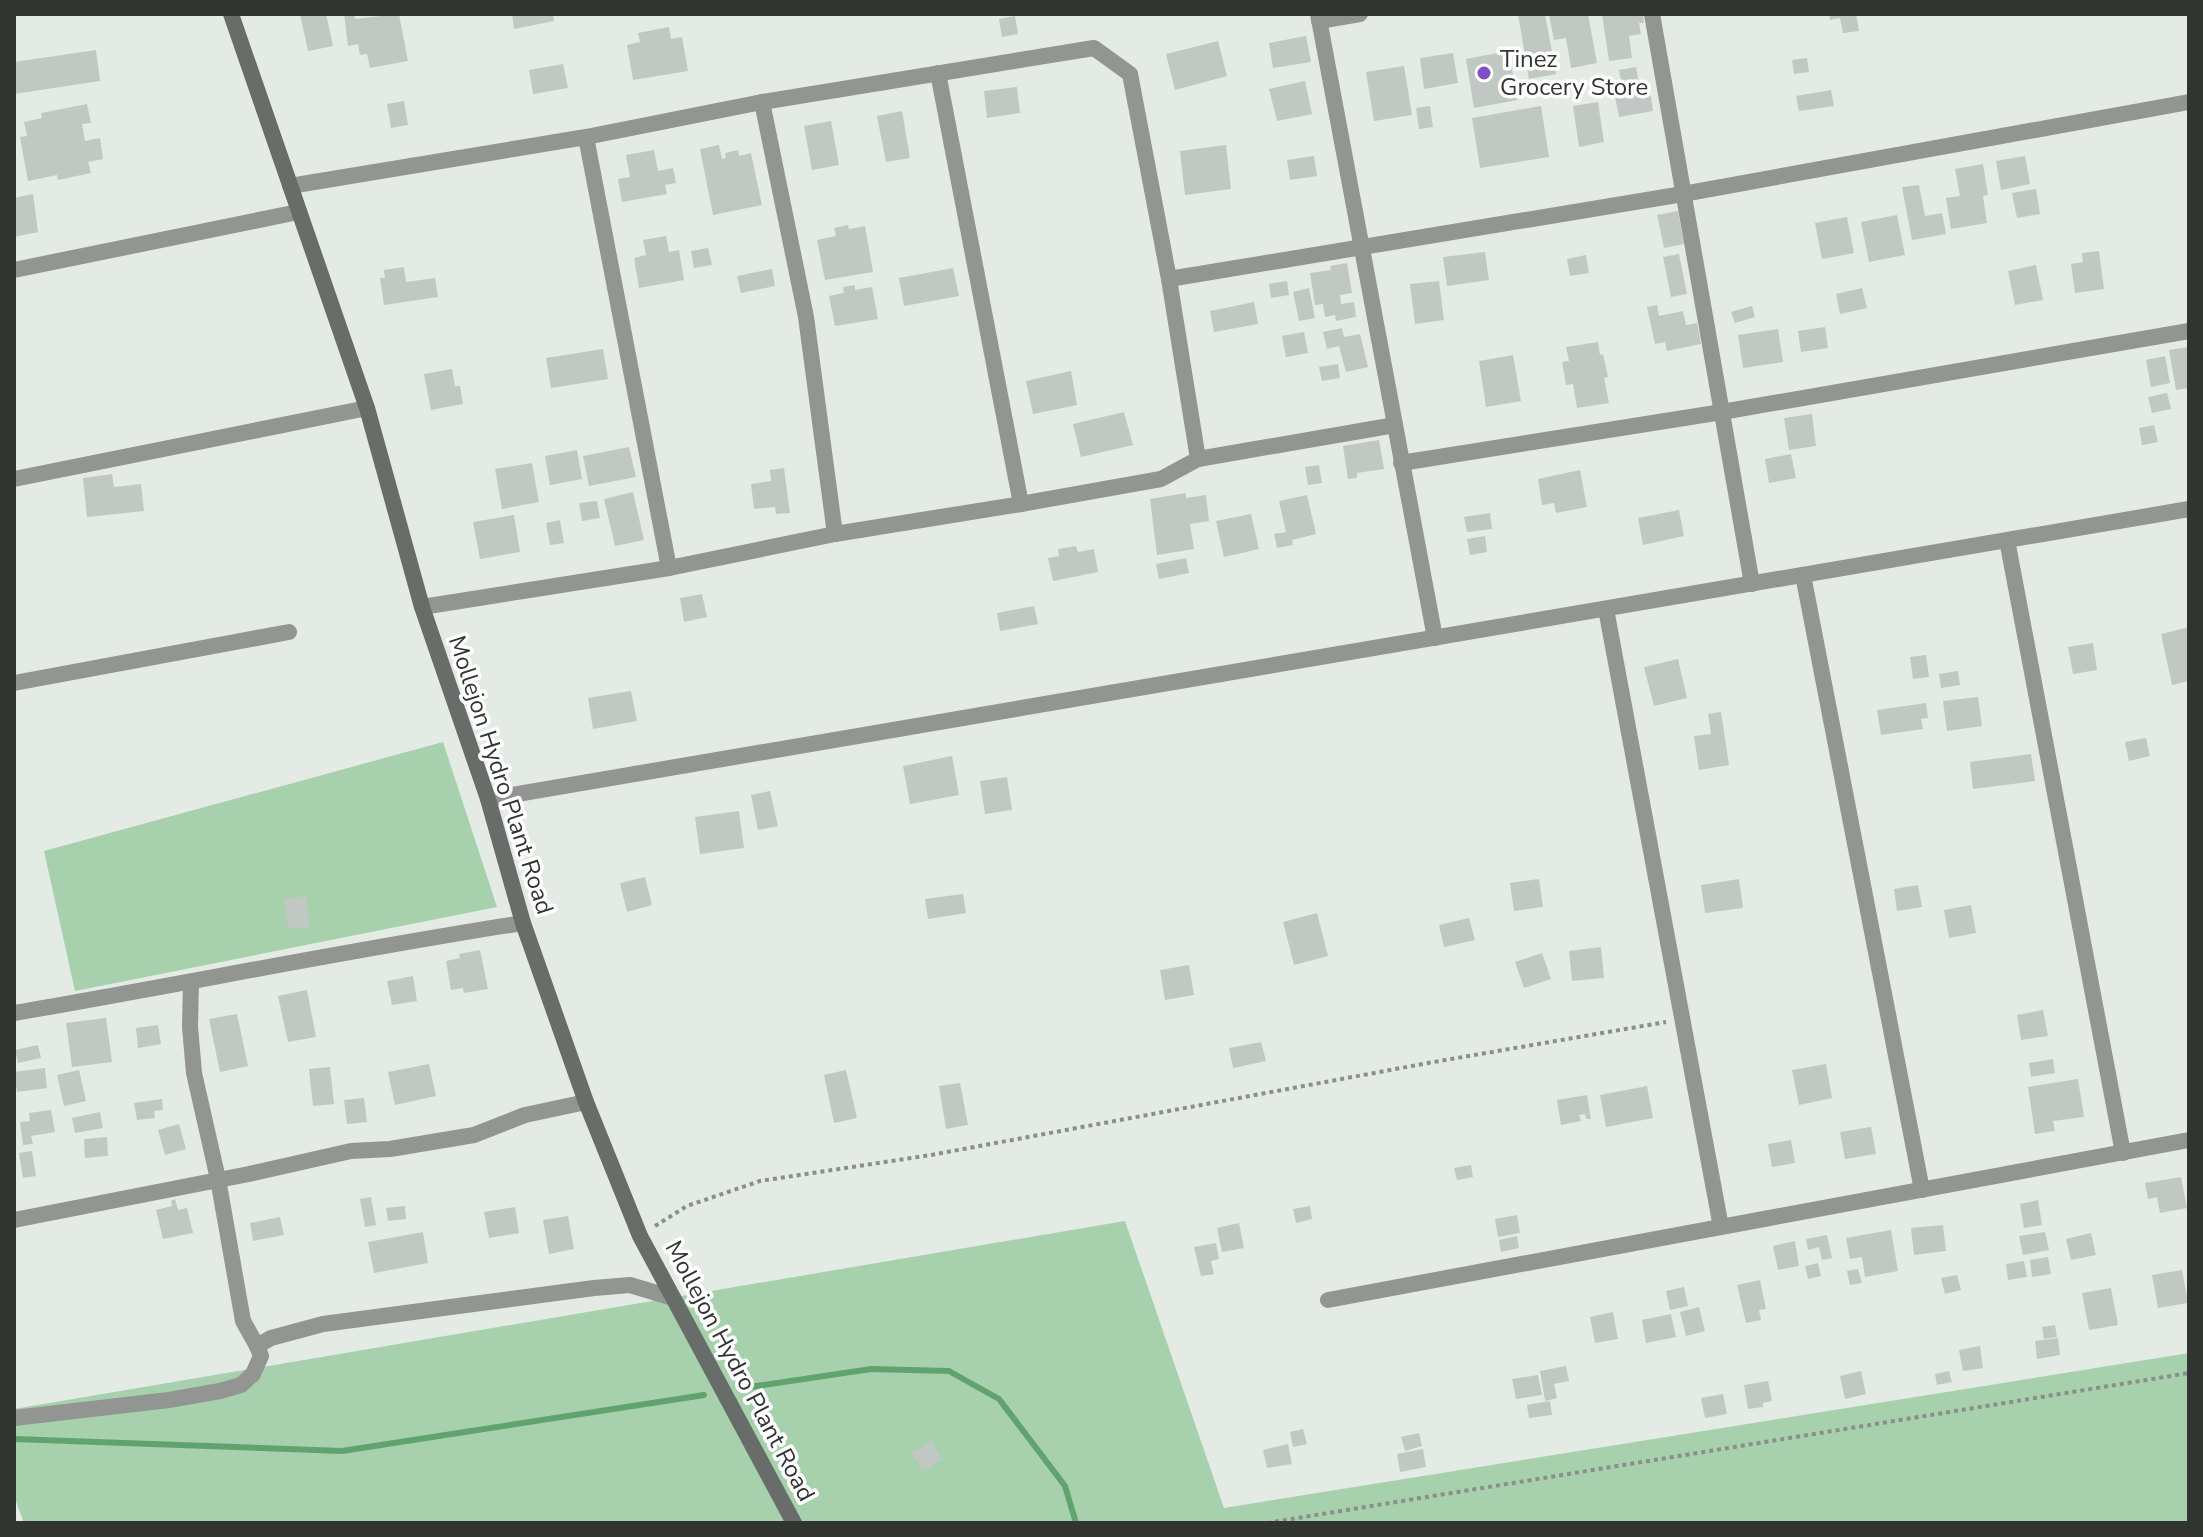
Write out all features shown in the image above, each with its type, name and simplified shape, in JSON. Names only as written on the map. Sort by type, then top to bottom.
[{"type":"street","name":"Mollejon Hydro Plant Road","points":[[231,14],[367,408],[422,607],[488,799],[523,923],[586,1102],[640,1236],[794,1523]]},
{"type":"street","points":[[1360,14],[1318,18],[1435,638]]},
{"type":"street","points":[[1652,14],[1752,584]]},
{"type":"street","points":[[290,186],[586,137],[762,102],[1094,48],[1130,74],[1169,279],[1198,459]]},
{"type":"street","points":[[938,73],[1021,504]]},
{"type":"street","points":[[762,102],[806,317],[835,534]]},
{"type":"street","points":[[1169,279],[1683,194],[2189,102]]},
{"type":"street","points":[[586,137],[669,568]]},
{"type":"street","points":[[14,270],[298,212]]},
{"type":"street","points":[[1401,463],[1722,412],[2189,331]]},
{"type":"street","points":[[14,479],[367,408]]},
{"type":"street","points":[[422,607],[669,568],[835,534],[1161,479],[1198,459],[1395,425]]},
{"type":"street","points":[[488,799],[2189,509]]},
{"type":"street","points":[[2007,540],[2123,1153]]},
{"type":"street","points":[[1803,575],[1922,1190]]},
{"type":"street","points":[[1606,609],[1721,1227]]},
{"type":"street","points":[[14,683],[289,632]]},
{"type":"street","points":[[14,1013],[191,983],[386,944],[523,923]]},
{"type":"street","points":[[14,1418],[220,1391],[241,1385],[253,1374],[261,1356],[243,1321],[218,1179],[194,1073],[190,1027],[191,983]]},
{"type":"street","points":[[14,1220],[351,1151],[390,1149],[474,1135],[525,1115],[586,1102]]},
{"type":"street","points":[[1328,1300],[2189,1140]]},
{"type":"street","points":[[257,1346],[271,1338],[323,1324],[542,1293],[630,1285],[673,1298]]},
{"type":"path","points":[[640,1236],[687,1206],[760,1181],[931,1155],[1682,1018]]},
{"type":"path","points":[[1267,1523],[2189,1373]]},
{"type":"green space","points":[[443,742],[497,907],[75,991],[44,851]]},
{"type":"green space","points":[[1125,1221],[1224,1508],[2189,1353],[2189,1523],[24,1523],[14,1496],[14,1409]]},
{"type":"building","points":[[300,14],[326,14],[333,46],[308,51]]},
{"type":"building","points":[[344,14],[354,14],[355,19],[399,14],[408,61],[370,68],[367,54],[360,55],[358,44],[348,46]]},
{"type":"building","points":[[512,14],[553,14],[554,21],[514,29]]},
{"type":"building","points":[[1518,14],[1545,14],[1556,74],[1529,79]]},
{"type":"building","points":[[1588,14],[1597,63],[1571,68],[1566,38],[1554,40],[1549,15]]},
{"type":"building","points":[[1602,14],[1643,14],[1644,23],[1639,23],[1641,34],[1629,36],[1632,58],[1609,61]]},
{"type":"building","points":[[1829,14],[1856,14],[1859,31],[1843,33],[1840,18],[1830,20]]},
{"type":"building","points":[[1015,16],[1018,34],[1002,37],[999,19]]},
{"type":"building","points":[[669,27],[671,39],[682,37],[688,71],[633,80],[627,45],[640,42],[638,33]]},
{"type":"building","points":[[1306,36],[1311,62],[1273,68],[1269,43]]},
{"type":"building","points":[[1218,41],[1227,76],[1175,90],[1166,54]]},
{"type":"building","points":[[96,50],[100,81],[14,94],[14,62]]},
{"type":"building","points":[[1509,51],[1517,100],[1474,108],[1466,59]]},
{"type":"building","points":[[1453,53],[1458,83],[1424,89],[1420,58]]},
{"type":"building","points":[[1807,58],[1809,72],[1794,74],[1792,60]]},
{"type":"building","points":[[563,64],[568,88],[533,94],[529,70]]},
{"type":"building","points":[[1404,66],[1412,115],[1374,121],[1366,72]]},
{"type":"building","points":[[1636,67],[1639,85],[1622,88],[1619,70]]},
{"type":"building","points":[[1305,81],[1312,114],[1277,121],[1269,89]]},
{"type":"building","points":[[1017,87],[1020,113],[987,118],[984,91]]},
{"type":"building","points":[[1650,90],[1653,111],[1619,117],[1615,96]]},
{"type":"building","points":[[1831,90],[1834,106],[1799,111],[1796,96]]},
{"type":"building","points":[[404,101],[408,125],[391,128],[387,104]]},
{"type":"building","points":[[1598,102],[1604,142],[1579,147],[1573,106]]},
{"type":"building","points":[[87,104],[91,123],[82,124],[85,141],[100,138],[103,159],[88,162],[91,173],[58,180],[57,175],[28,181],[20,137],[27,136],[24,122],[42,118],[41,113]]},
{"type":"building","points":[[1430,106],[1433,127],[1419,129],[1416,108]]},
{"type":"building","points":[[1541,106],[1549,157],[1480,168],[1472,118]]},
{"type":"building","points":[[902,111],[910,158],[886,162],[877,116]]},
{"type":"building","points":[[831,121],[839,165],[812,170],[804,126]]},
{"type":"building","points":[[719,145],[722,159],[726,158],[725,153],[738,150],[739,156],[751,153],[762,205],[713,215],[700,149]]},
{"type":"building","points":[[1226,145],[1231,189],[1185,195],[1180,151]]},
{"type":"building","points":[[654,150],[658,171],[673,168],[676,183],[665,185],[667,194],[622,202],[618,179],[630,177],[626,155]]},
{"type":"building","points":[[1314,156],[1317,176],[1290,180],[1287,160]]},
{"type":"building","points":[[2025,156],[2030,184],[2001,190],[1996,161]]},
{"type":"building","points":[[1983,164],[1988,195],[1983,196],[1987,223],[1951,229],[1946,198],[1960,196],[1955,169]]},
{"type":"building","points":[[1919,185],[1925,216],[1942,213],[1946,234],[1912,240],[1902,187]]},
{"type":"building","points":[[2036,189],[2040,214],[2017,218],[2012,193]]},
{"type":"building","points":[[33,194],[38,232],[14,237],[14,198]]},
{"type":"building","points":[[1678,211],[1684,244],[1664,248],[1657,215]]},
{"type":"building","points":[[1897,215],[1905,255],[1869,262],[1861,222]]},
{"type":"building","points":[[1847,217],[1854,253],[1822,259],[1815,223]]},
{"type":"building","points":[[848,225],[849,229],[865,226],[873,272],[825,280],[817,240],[836,236],[834,228]]},
{"type":"building","points":[[666,236],[669,252],[679,250],[684,280],[639,288],[634,258],[646,255],[643,240]]},
{"type":"building","points":[[708,248],[712,265],[694,268],[691,251]]},
{"type":"building","points":[[2099,251],[2104,289],[2075,293],[2071,264],[2083,262],[2082,253]]},
{"type":"building","points":[[1485,252],[1489,280],[1447,286],[1443,257]]},
{"type":"building","points":[[1679,254],[1687,294],[1671,297],[1663,257]]},
{"type":"building","points":[[1586,255],[1589,273],[1570,276],[1567,259]]},
{"type":"building","points":[[1347,263],[1352,293],[1340,295],[1341,304],[1354,302],[1356,317],[1336,321],[1335,315],[1325,317],[1323,304],[1315,305],[1310,273],[1331,270],[1330,266]]},
{"type":"building","points":[[2036,265],[2043,300],[2015,305],[2008,271]]},
{"type":"building","points":[[404,267],[406,282],[435,278],[438,297],[384,305],[380,278],[385,278],[384,270]]},
{"type":"building","points":[[953,268],[959,296],[904,306],[899,278]]},
{"type":"building","points":[[772,269],[775,286],[741,293],[737,276]]},
{"type":"building","points":[[1287,281],[1289,295],[1271,298],[1269,284]]},
{"type":"building","points":[[1439,281],[1444,320],[1415,324],[1410,284]]},
{"type":"building","points":[[855,285],[855,290],[872,287],[878,319],[835,326],[829,296],[844,293],[843,287]]},
{"type":"building","points":[[1309,288],[1315,318],[1299,321],[1293,292]]},
{"type":"building","points":[[1862,288],[1867,308],[1840,314],[1836,294]]},
{"type":"building","points":[[1254,302],[1258,324],[1214,332],[1210,311]]},
{"type":"building","points":[[1657,305],[1659,316],[1683,311],[1686,325],[1697,323],[1701,344],[1667,351],[1665,342],[1655,344],[1647,307]]},
{"type":"building","points":[[1752,306],[1755,317],[1735,323],[1731,312]]},
{"type":"building","points":[[1825,327],[1828,348],[1801,352],[1798,331]]},
{"type":"building","points":[[1342,328],[1344,337],[1360,334],[1368,367],[1346,372],[1339,346],[1327,349],[1323,332]]},
{"type":"building","points":[[1778,329],[1783,362],[1743,368],[1738,335]]},
{"type":"building","points":[[1304,332],[1308,353],[1286,357],[1282,336]]},
{"type":"building","points":[[1598,342],[1608,377],[1604,378],[1609,403],[1577,408],[1573,384],[1566,385],[1562,362],[1569,361],[1566,347]]},
{"type":"building","points":[[2189,347],[2189,388],[2176,390],[2169,350]]},
{"type":"building","points":[[603,349],[608,379],[551,388],[546,358]]},
{"type":"building","points":[[1513,355],[1521,401],[1486,407],[1479,361]]},
{"type":"building","points":[[2165,356],[2170,383],[2151,387],[2146,360]]},
{"type":"building","points":[[1338,364],[1340,378],[1322,381],[1319,367]]},
{"type":"building","points":[[452,369],[455,386],[460,386],[463,404],[431,410],[424,374]]},
{"type":"building","points":[[1071,371],[1077,405],[1033,414],[1026,381]]},
{"type":"building","points":[[2167,393],[2171,409],[2152,413],[2148,397]]},
{"type":"building","points":[[1124,412],[1133,445],[1081,457],[1073,424]]},
{"type":"building","points":[[1812,414],[1816,446],[1789,450],[1784,418]]},
{"type":"building","points":[[2154,425],[2158,442],[2142,445],[2139,428]]},
{"type":"building","points":[[1379,440],[1384,469],[1357,473],[1357,478],[1348,479],[1343,446]]},
{"type":"building","points":[[629,447],[636,477],[589,486],[583,456]]},
{"type":"building","points":[[577,450],[582,479],[550,485],[545,456]]},
{"type":"building","points":[[1791,454],[1796,478],[1769,483],[1765,459]]},
{"type":"building","points":[[532,463],[539,502],[502,509],[495,469]]},
{"type":"building","points":[[1319,465],[1322,483],[1308,485],[1305,467]]},
{"type":"building","points":[[784,468],[790,513],[776,514],[775,507],[754,509],[751,484],[771,481],[770,470]]},
{"type":"building","points":[[1580,470],[1587,507],[1556,513],[1554,503],[1542,505],[1538,479]]},
{"type":"building","points":[[112,474],[114,487],[141,484],[144,511],[87,517],[83,478]]},
{"type":"building","points":[[633,492],[644,540],[615,546],[604,499]]},
{"type":"building","points":[[1186,493],[1186,498],[1206,495],[1209,521],[1190,524],[1194,549],[1157,555],[1150,499]]},
{"type":"building","points":[[1307,495],[1316,534],[1292,540],[1293,545],[1277,548],[1274,534],[1286,532],[1279,501]]},
{"type":"building","points":[[597,501],[600,518],[582,521],[579,503]]},
{"type":"building","points":[[1679,510],[1684,536],[1643,545],[1638,518]]},
{"type":"building","points":[[1490,513],[1492,529],[1467,532],[1464,517]]},
{"type":"building","points":[[1251,514],[1259,549],[1224,557],[1216,521]]},
{"type":"building","points":[[514,515],[520,552],[480,559],[473,522]]},
{"type":"building","points":[[560,520],[564,543],[550,545],[546,523]]},
{"type":"building","points":[[1485,536],[1487,552],[1470,555],[1467,539]]},
{"type":"building","points":[[1076,546],[1078,552],[1094,549],[1098,572],[1053,581],[1048,558],[1059,556],[1058,549]]},
{"type":"building","points":[[1186,558],[1189,573],[1159,579],[1156,564]]},
{"type":"building","points":[[702,594],[707,617],[684,622],[680,598]]},
{"type":"building","points":[[1034,606],[1038,624],[1000,631],[997,613]]},
{"type":"building","points":[[2189,627],[2189,681],[2172,685],[2161,634]]},
{"type":"building","points":[[2093,643],[2097,670],[2073,674],[2068,647]]},
{"type":"building","points":[[1926,655],[1929,677],[1913,679],[1910,657]]},
{"type":"building","points":[[1678,659],[1687,698],[1654,706],[1644,667]]},
{"type":"building","points":[[1958,671],[1960,685],[1941,688],[1939,674]]},
{"type":"building","points":[[631,691],[637,721],[593,729],[588,698]]},
{"type":"building","points":[[1978,697],[1982,726],[1947,731],[1943,701]]},
{"type":"building","points":[[1926,703],[1928,718],[1921,719],[1923,729],[1881,735],[1877,710]]},
{"type":"building","points":[[1721,712],[1729,765],[1699,770],[1694,736],[1711,734],[1708,714]]},
{"type":"building","points":[[2146,738],[2150,756],[2129,761],[2125,742]]},
{"type":"building","points":[[2031,754],[2035,781],[1973,789],[1970,762]]},
{"type":"building","points":[[952,756],[959,795],[910,804],[903,766]]},
{"type":"building","points":[[1007,777],[1012,810],[985,814],[980,781]]},
{"type":"building","points":[[770,791],[778,826],[758,830],[751,795]]},
{"type":"building","points":[[739,811],[744,848],[700,854],[695,817]]},
{"type":"building","points":[[645,877],[652,905],[627,912],[620,883]]},
{"type":"building","points":[[1539,879],[1543,907],[1514,911],[1510,883]]},
{"type":"building","points":[[1739,879],[1743,908],[1705,913],[1701,885]]},
{"type":"building","points":[[1918,885],[1922,907],[1897,911],[1894,889]]},
{"type":"building","points":[[963,894],[966,913],[928,919],[925,899]]},
{"type":"building","points":[[306,896],[310,927],[288,929],[284,899]]},
{"type":"building","points":[[1971,905],[1976,933],[1949,938],[1944,910]]},
{"type":"building","points":[[1317,913],[1328,956],[1294,965],[1283,922]]},
{"type":"building","points":[[1469,918],[1475,940],[1444,947],[1439,925]]},
{"type":"building","points":[[1601,947],[1604,978],[1572,981],[1569,951]]},
{"type":"building","points":[[480,950],[488,989],[464,993],[463,988],[451,990],[446,961],[460,958],[459,954]]},
{"type":"building","points":[[1542,953],[1551,979],[1524,988],[1515,962]]},
{"type":"building","points":[[1189,965],[1194,995],[1165,1000],[1160,970]]},
{"type":"building","points":[[413,976],[417,1001],[392,1005],[387,981]]},
{"type":"building","points":[[307,990],[316,1037],[288,1042],[278,996]]},
{"type":"building","points":[[2043,1010],[2048,1036],[2021,1040],[2017,1015]]},
{"type":"building","points":[[237,1014],[248,1066],[220,1072],[209,1019]]},
{"type":"building","points":[[106,1018],[112,1062],[72,1067],[66,1023]]},
{"type":"building","points":[[158,1025],[161,1044],[138,1048],[136,1028]]},
{"type":"building","points":[[1261,1042],[1266,1061],[1233,1068],[1229,1048]]},
{"type":"building","points":[[38,1045],[41,1058],[18,1063],[15,1050]]},
{"type":"building","points":[[2053,1059],[2055,1073],[2031,1077],[2029,1063]]},
{"type":"building","points":[[429,1064],[436,1096],[395,1105],[388,1072]]},
{"type":"building","points":[[1826,1064],[1832,1098],[1799,1105],[1792,1070]]},
{"type":"building","points":[[330,1067],[334,1104],[313,1106],[309,1069]]},
{"type":"building","points":[[45,1068],[47,1088],[17,1092],[14,1072]]},
{"type":"building","points":[[79,1070],[86,1101],[64,1106],[57,1075]]},
{"type":"building","points":[[846,1070],[857,1118],[834,1123],[824,1075]]},
{"type":"building","points":[[2078,1079],[2084,1117],[2053,1121],[2055,1131],[2035,1134],[2028,1087]]},
{"type":"building","points":[[960,1083],[968,1125],[946,1129],[939,1086]]},
{"type":"building","points":[[1647,1086],[1653,1118],[1606,1127],[1600,1095]]},
{"type":"building","points":[[1587,1095],[1591,1119],[1586,1119],[1585,1114],[1579,1115],[1581,1121],[1561,1125],[1557,1100]]},
{"type":"building","points":[[364,1098],[367,1122],[347,1124],[344,1100]]},
{"type":"building","points":[[162,1099],[163,1110],[154,1111],[155,1118],[137,1120],[134,1103]]},
{"type":"building","points":[[51,1110],[55,1132],[31,1136],[33,1144],[23,1145],[20,1122],[30,1121],[29,1113]]},
{"type":"building","points":[[100,1112],[103,1128],[75,1133],[72,1118]]},
{"type":"building","points":[[179,1124],[186,1149],[165,1155],[158,1130]]},
{"type":"building","points":[[1871,1127],[1876,1154],[1845,1159],[1840,1132]]},
{"type":"building","points":[[107,1137],[108,1156],[85,1158],[84,1139]]},
{"type":"building","points":[[1791,1140],[1795,1163],[1772,1167],[1768,1144]]},
{"type":"building","points":[[32,1151],[36,1176],[23,1178],[19,1153]]},
{"type":"building","points":[[1471,1165],[1473,1177],[1457,1180],[1454,1168]]},
{"type":"building","points":[[2181,1177],[2187,1208],[2160,1213],[2157,1197],[2148,1199],[2145,1183]]},
{"type":"building","points":[[371,1197],[376,1225],[365,1227],[360,1199]]},
{"type":"building","points":[[175,1199],[178,1210],[187,1208],[193,1233],[163,1239],[156,1210],[172,1206],[171,1201]]},
{"type":"building","points":[[2038,1200],[2042,1225],[2024,1228],[2020,1204]]},
{"type":"building","points":[[405,1206],[406,1219],[388,1221],[386,1208]]},
{"type":"building","points":[[1310,1206],[1312,1219],[1296,1223],[1293,1209]]},
{"type":"building","points":[[515,1207],[519,1233],[489,1238],[484,1212]]},
{"type":"building","points":[[1517,1215],[1520,1233],[1498,1237],[1495,1219]]},
{"type":"building","points":[[568,1216],[574,1249],[549,1254],[543,1220]]},
{"type":"building","points":[[280,1217],[284,1235],[253,1241],[250,1223]]},
{"type":"building","points":[[1239,1223],[1244,1248],[1222,1252],[1217,1228]]},
{"type":"building","points":[[1943,1225],[1946,1251],[1914,1255],[1911,1228]]},
{"type":"building","points":[[1891,1230],[1898,1271],[1865,1277],[1862,1257],[1850,1259],[1846,1238]]},
{"type":"building","points":[[423,1232],[428,1263],[374,1273],[368,1242]]},
{"type":"building","points":[[2045,1232],[2049,1250],[2023,1255],[2019,1236]]},
{"type":"building","points":[[2091,1233],[2096,1255],[2071,1260],[2066,1239]]},
{"type":"building","points":[[1827,1235],[1832,1258],[1822,1260],[1819,1247],[1808,1250],[1806,1239]]},
{"type":"building","points":[[1517,1236],[1519,1248],[1501,1252],[1499,1240]]},
{"type":"building","points":[[1795,1241],[1799,1266],[1778,1270],[1773,1246]]},
{"type":"building","points":[[1216,1243],[1219,1259],[1211,1261],[1214,1274],[1201,1276],[1194,1247]]},
{"type":"building","points":[[2048,1257],[2051,1274],[2032,1277],[2030,1260]]},
{"type":"building","points":[[2024,1261],[2027,1277],[2008,1280],[2006,1264]]},
{"type":"building","points":[[1818,1263],[1821,1276],[1808,1279],[1805,1266]]},
{"type":"building","points":[[1858,1269],[1862,1283],[1850,1285],[1847,1271]]},
{"type":"building","points":[[2182,1270],[2188,1303],[2158,1308],[2152,1275]]},
{"type":"building","points":[[1957,1275],[1961,1290],[1945,1294],[1941,1278]]},
{"type":"building","points":[[1760,1280],[1766,1309],[1759,1310],[1761,1320],[1746,1323],[1737,1285]]},
{"type":"building","points":[[1684,1287],[1688,1306],[1670,1310],[1666,1291]]},
{"type":"building","points":[[2111,1288],[2118,1325],[2089,1330],[2082,1293]]},
{"type":"building","points":[[1699,1307],[1705,1331],[1686,1336],[1680,1312]]},
{"type":"building","points":[[1613,1312],[1618,1339],[1595,1343],[1590,1317]]},
{"type":"building","points":[[1671,1314],[1676,1337],[1646,1343],[1642,1320]]},
{"type":"building","points":[[2055,1325],[2057,1337],[2044,1339],[2042,1327]]},
{"type":"building","points":[[2058,1338],[2060,1355],[2037,1359],[2035,1341]]},
{"type":"building","points":[[1980,1346],[1983,1368],[1963,1371],[1959,1350]]},
{"type":"building","points":[[1566,1366],[1569,1381],[1554,1384],[1557,1398],[1545,1401],[1540,1371]]},
{"type":"building","points":[[1861,1371],[1866,1394],[1845,1399],[1840,1376]]},
{"type":"building","points":[[1949,1371],[1952,1382],[1937,1385],[1935,1374]]},
{"type":"building","points":[[1538,1375],[1542,1395],[1516,1399],[1512,1379]]},
{"type":"building","points":[[1768,1381],[1772,1401],[1763,1403],[1763,1407],[1748,1409],[1744,1385]]},
{"type":"building","points":[[1723,1394],[1727,1414],[1705,1418],[1701,1398]]},
{"type":"building","points":[[1550,1401],[1552,1415],[1529,1418],[1527,1405]]},
{"type":"building","points":[[1303,1429],[1307,1444],[1293,1447],[1290,1432]]},
{"type":"building","points":[[1419,1433],[1422,1446],[1405,1451],[1401,1437]]},
{"type":"building","points":[[932,1441],[942,1460],[922,1471],[912,1452]]},
{"type":"building","points":[[1288,1444],[1292,1464],[1267,1468],[1263,1450]]},
{"type":"building","points":[[1423,1449],[1426,1467],[1400,1472],[1397,1454]]},
{"type":"waterway","points":[[743,1388],[871,1369],[949,1371],[999,1399],[1065,1486],[1076,1523]]},
{"type":"waterway","points":[[14,1439],[342,1451],[704,1395]]},
{"type":"place","name":"Tinez Grocery Store","points":[[1484,73]]}]
